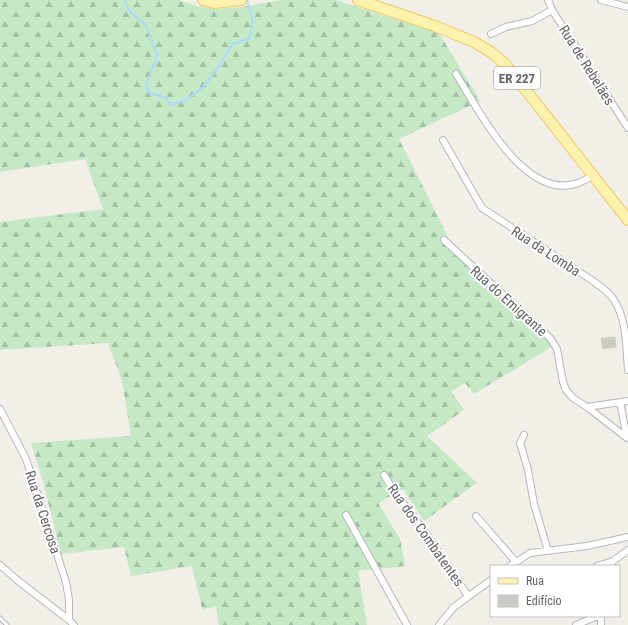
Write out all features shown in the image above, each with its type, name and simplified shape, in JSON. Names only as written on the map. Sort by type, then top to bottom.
[{"type":"main road","points":[[203,0],[225,2],[241,0]]},
{"type":"main road","name":"ER 227","points":[[358,0],[435,26],[474,42],[491,52],[506,65],[628,220]]},
{"type":"street","name":"Rua de Rebelães","points":[[548,0],[552,10],[628,128]]},
{"type":"street","points":[[601,0],[628,7]]},
{"type":"street","points":[[491,34],[506,27],[532,21],[552,10]]},
{"type":"street","points":[[456,74],[492,131],[516,162],[525,170],[543,181],[556,186],[570,186],[585,180],[593,174]]},
{"type":"street","name":"Rua da Lomba","points":[[443,140],[482,208],[598,285],[613,299],[621,314],[624,327],[628,370]]},
{"type":"street","name":"Rua do Emigrante","points":[[444,240],[550,338],[557,349],[563,382],[566,390],[573,398],[587,407],[628,440]]},
{"type":"street","points":[[587,407],[628,401]]},
{"type":"street","points":[[620,402],[628,440]]},
{"type":"street","name":"Rua da Cercosa","points":[[0,409],[26,460],[66,582],[69,600],[69,620]]},
{"type":"street","points":[[524,435],[520,443],[528,470],[534,504],[548,551]]},
{"type":"street","name":"Rua dos Combatentes","points":[[384,475],[468,596]]},
{"type":"street","points":[[346,515],[407,625]]},
{"type":"street","points":[[476,516],[516,562]]},
{"type":"street","points":[[512,565],[530,553],[587,546],[628,537]]},
{"type":"street","points":[[612,564],[628,550]]},
{"type":"street","points":[[0,565],[74,625]]},
{"type":"street","points":[[439,625],[454,607],[490,581]]},
{"type":"street","points":[[576,625],[596,617]]},
{"type":"lane","points":[[0,618],[7,625]]},
{"type":"green space","points":[[0,0],[179,0],[197,6],[218,9],[241,7],[282,0],[335,0],[439,33],[480,101],[399,139],[449,239],[541,326],[556,344],[474,394],[465,383],[451,392],[464,410],[427,436],[477,483],[424,521],[403,489],[378,503],[400,539],[405,566],[358,571],[367,625],[219,625],[216,607],[202,609],[192,566],[131,576],[124,547],[61,554],[43,481],[31,443],[131,436],[122,381],[108,343],[0,350],[0,222],[103,209],[85,159],[0,172]]},
{"type":"building","points":[[615,337],[616,347],[603,349],[601,338]]},
{"type":"waterway","points":[[125,0],[129,11],[146,25],[157,56],[146,85],[148,92],[166,98],[170,105],[181,102],[200,90],[221,64],[232,44],[249,39],[253,21],[247,0]]}]
